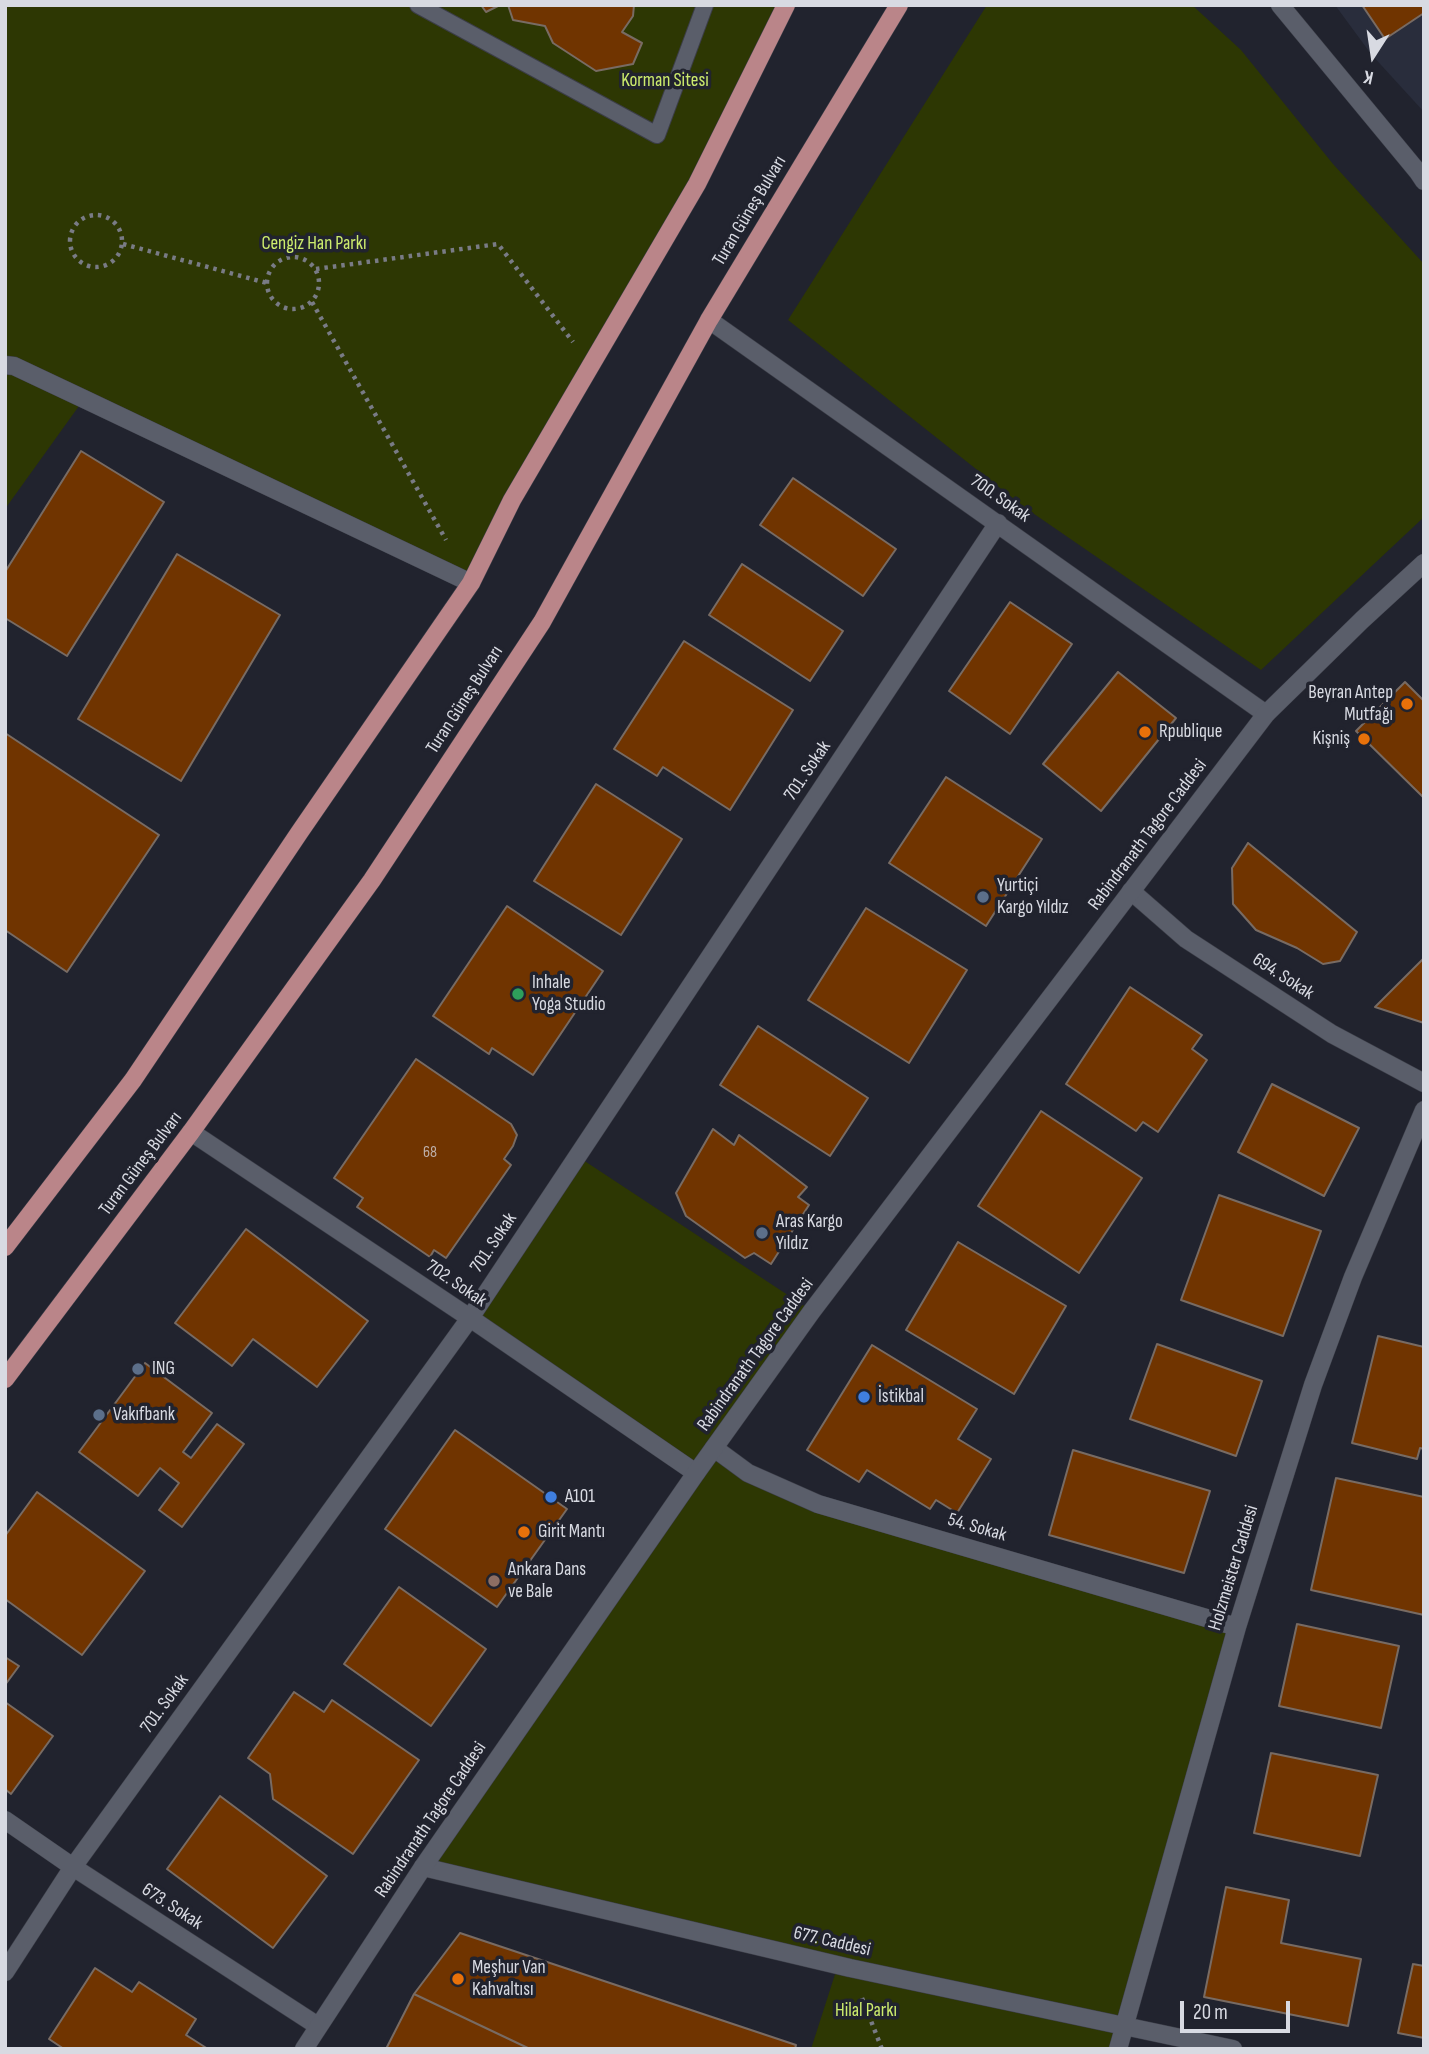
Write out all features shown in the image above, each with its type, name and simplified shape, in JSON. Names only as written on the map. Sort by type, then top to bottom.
[{"type":"main road","points":[[5,1247],[133,1080],[471,583],[512,500],[696,184],[786,5]]},
{"type":"main road","name":"Turan Güneş Bulvarı","points":[[5,1379],[191,1132],[372,880],[542,622],[709,320],[899,6]]},
{"type":"street","points":[[1280,5],[1422,176]]},
{"type":"street","name":"700. Sokak","points":[[709,320],[1266,714]]},
{"type":"street","points":[[5,365],[14,366],[471,583]]},
{"type":"street","name":"701. Sokak","points":[[5,1972],[73,1867],[470,1318],[998,523]]},
{"type":"street","name":"Rabindranath Tagore Caddesi","points":[[304,2049],[423,1867],[812,1311],[1266,714],[1424,563]]},
{"type":"street","name":"694. Sokak","points":[[1130,891],[1186,939],[1332,1034],[1424,1083]]},
{"type":"street","name":"Holzmeister Caddesi","points":[[1118,2049],[1237,1627],[1313,1385],[1353,1277],[1424,1110]]},
{"type":"street","name":"702. Sokak","points":[[191,1132],[470,1318],[696,1474]]},
{"type":"street","name":"54. Sokak","points":[[714,1448],[748,1473],[818,1504],[1237,1627]]},
{"type":"street","name":"673. Sokak","points":[[5,1820],[318,2026]]},
{"type":"street","name":"677. Caddesi","points":[[423,1867],[850,1968],[1233,2049]]},
{"type":"lane","points":[[418,5],[657,135],[705,5]]},
{"type":"path","points":[[97,215],[113,220],[122,236],[122,244],[114,260],[98,267],[81,263],[75,258],[70,241],[75,226],[81,219],[97,215]]},
{"type":"path","points":[[122,244],[267,283]]},
{"type":"path","points":[[316,269],[498,244],[591,365]]},
{"type":"path","points":[[285,258],[303,258],[316,269],[320,286],[312,302],[295,309],[279,305],[269,292],[267,283],[272,267],[285,258]]},
{"type":"path","points":[[312,302],[471,583]]},
{"type":"path","points":[[850,1968],[882,2049]]},
{"type":"shaded area","points":[[1335,5],[1424,5],[1424,112],[1371,54]]},
{"type":"green space","name":"Cengiz Han Parkı","points":[[5,5],[786,5],[471,583],[84,399],[5,509]]},
{"type":"green space","points":[[987,5],[1192,5],[1241,50],[1333,164],[1424,264],[1424,517],[1261,670],[1024,507],[788,320]]},
{"type":"green space","name":"Hilal Parkı","points":[[577,1156],[812,1311],[714,1448],[818,1504],[1237,1627],[1118,2049],[811,2049],[838,1965],[423,1867],[696,1474],[470,1318]]},
{"type":"building","points":[[481,5],[500,5],[486,12]]},
{"type":"building","points":[[508,5],[634,5],[633,16],[622,32],[642,43],[633,64],[596,71],[553,43],[545,26],[513,20]]},
{"type":"building","points":[[1362,5],[1424,5],[1424,13],[1385,39]]},
{"type":"building","points":[[81,451],[164,502],[67,656],[5,618],[5,572]]},
{"type":"building","points":[[793,478],[896,549],[863,596],[760,525]]},
{"type":"building","points":[[177,554],[280,615],[181,781],[78,719]]},
{"type":"building","points":[[742,564],[843,631],[810,681],[709,615]]},
{"type":"building","points":[[1010,602],[1072,644],[1010,734],[949,691]]},
{"type":"building","points":[[684,641],[793,710],[730,810],[663,767],[657,776],[614,749]]},
{"type":"building","points":[[1118,672],[1176,718],[1101,811],[1043,764]]},
{"type":"building","points":[[1405,682],[1424,701],[1424,798],[1356,731]]},
{"type":"building","points":[[5,733],[159,835],[67,972],[5,930]]},
{"type":"building","points":[[946,777],[1042,839],[986,926],[889,863]]},
{"type":"building","points":[[596,784],[682,839],[621,935],[534,881]]},
{"type":"building","points":[[1248,843],[1357,932],[1340,961],[1323,964],[1297,948],[1256,930],[1233,904],[1232,868]]},
{"type":"building","name":"Inhale Yoga Studio","points":[[507,906],[603,971],[533,1075],[492,1048],[489,1054],[433,1016]]},
{"type":"building","points":[[866,908],[967,970],[909,1063],[808,1000]]},
{"type":"building","points":[[1424,958],[1424,1023],[1375,1007]]},
{"type":"building","points":[[1130,987],[1202,1035],[1192,1049],[1207,1060],[1158,1132],[1143,1122],[1136,1131],[1066,1084]]},
{"type":"building","points":[[758,1026],[868,1098],[830,1156],[720,1085]]},
{"type":"building","points":[[416,1059],[511,1124],[517,1135],[504,1159],[511,1165],[446,1258],[434,1250],[430,1257],[357,1207],[363,1198],[334,1178]]},
{"type":"building","points":[[1272,1084],[1359,1128],[1324,1196],[1238,1152]]},
{"type":"building","points":[[1041,1111],[1142,1178],[1079,1273],[978,1206]]},
{"type":"building","points":[[713,1129],[734,1145],[739,1135],[807,1187],[798,1197],[809,1205],[771,1264],[754,1253],[745,1258],[686,1216],[676,1193]]},
{"type":"building","points":[[1219,1195],[1321,1231],[1283,1336],[1181,1300]]},
{"type":"building","points":[[246,1229],[368,1321],[317,1387],[253,1339],[232,1366],[175,1323]]},
{"type":"building","points":[[958,1242],[1066,1306],[1014,1394],[906,1330]]},
{"type":"building","points":[[1378,1336],[1424,1347],[1424,1449],[1420,1448],[1417,1459],[1352,1443]]},
{"type":"building","points":[[1157,1344],[1262,1381],[1236,1456],[1130,1419]]},
{"type":"building","points":[[872,1345],[977,1409],[958,1439],[991,1459],[957,1513],[936,1500],[930,1509],[867,1470],[859,1482],[807,1450]]},
{"type":"building","points":[[145,1363],[212,1413],[183,1452],[191,1458],[217,1424],[244,1444],[182,1527],[159,1510],[179,1483],[160,1468],[138,1496],[79,1452]]},
{"type":"building","points":[[455,1430],[567,1509],[497,1607],[385,1529]]},
{"type":"building","points":[[1073,1450],[1210,1491],[1184,1573],[1049,1535]]},
{"type":"building","points":[[1336,1478],[1424,1497],[1424,1615],[1311,1590]]},
{"type":"building","points":[[37,1492],[145,1571],[82,1655],[5,1599],[5,1536]]},
{"type":"building","points":[[399,1587],[486,1649],[431,1726],[344,1664]]},
{"type":"building","points":[[1297,1624],[1399,1646],[1381,1728],[1279,1706]]},
{"type":"building","points":[[5,1657],[19,1666],[5,1685]]},
{"type":"building","points":[[294,1692],[324,1712],[332,1700],[419,1760],[353,1854],[273,1799],[270,1774],[248,1758]]},
{"type":"building","points":[[5,1702],[53,1736],[11,1794],[5,1789]]},
{"type":"building","points":[[1271,1753],[1378,1775],[1360,1856],[1254,1833]]},
{"type":"building","points":[[220,1796],[327,1876],[273,1948],[167,1869]]},
{"type":"building","points":[[1226,1887],[1289,1900],[1281,1943],[1361,1959],[1348,2026],[1204,1997]]},
{"type":"building","points":[[460,1933],[796,2045],[795,2049],[530,2049],[414,1994]]},
{"type":"building","points":[[1413,1964],[1424,1966],[1424,2038],[1398,2033]]},
{"type":"building","points":[[95,1968],[132,1992],[139,1982],[196,2019],[186,2035],[208,2049],[64,2049],[49,2039]]},
{"type":"building","points":[[414,1994],[530,2049],[386,2049]]},
{"type":"place","name":"Beyran Antep Mutfağı","points":[[1407,704]]},
{"type":"place","name":"Rpublique","points":[[1145,732]]},
{"type":"place","name":"Kişniş","points":[[1364,739]]},
{"type":"place","name":"Yurtiçi Kargo Yıldız","points":[[983,897]]},
{"type":"place","name":"Inhale Yoga Studio","points":[[518,994]]},
{"type":"place","name":"Aras Kargo Yıldız","points":[[762,1233]]},
{"type":"place","name":"ING","points":[[138,1369]]},
{"type":"place","name":"İstikbal","points":[[864,1397]]},
{"type":"place","name":"Vakıfbank","points":[[99,1415]]},
{"type":"place","name":"A101","points":[[551,1497]]},
{"type":"place","name":"Girit Mantı","points":[[524,1532]]},
{"type":"place","name":"Ankara Dans ve Bale","points":[[494,1581]]},
{"type":"place","name":"Meşhur Van Kahvaltısı","points":[[458,1979]]},
{"type":"park label","name":"Korman Sitesi","points":[[665,81]]}]
